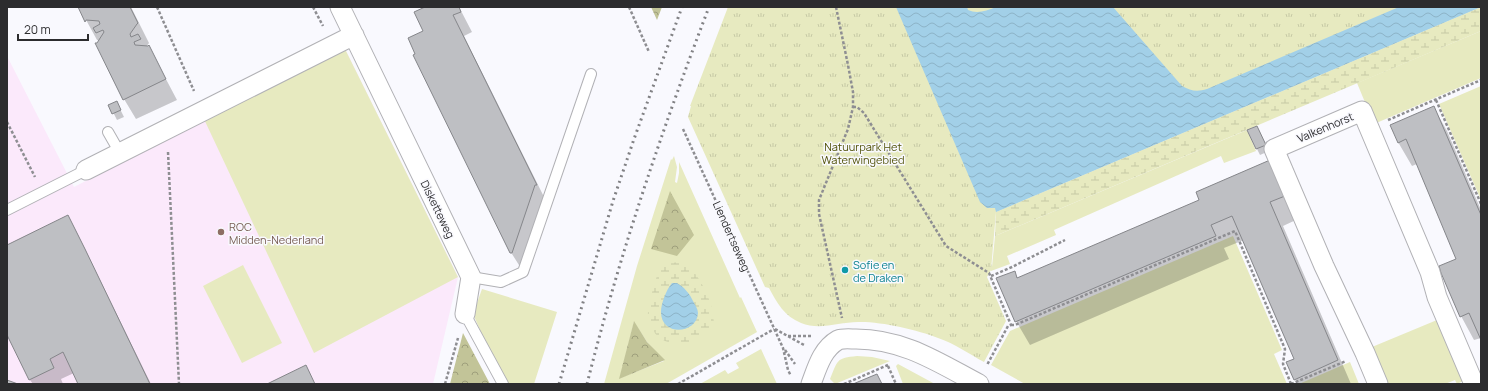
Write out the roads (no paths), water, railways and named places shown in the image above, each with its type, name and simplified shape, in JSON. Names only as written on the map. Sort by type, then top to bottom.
[{"type":"street","name":"Disketteweg","points":[[344,8],[354,35],[471,277]]},
{"type":"street","points":[[86,170],[204,112],[354,35]]},
{"type":"street","name":"Valkenhorst","points":[[1378,384],[1324,266],[1274,149],[1362,111],[1430,272],[1437,298],[1474,384]]},
{"type":"street","points":[[465,314],[471,277]]},
{"type":"street","points":[[812,384],[821,358],[827,350],[843,339],[867,339],[902,346],[922,353],[978,383]]},
{"type":"lane","points":[[471,277],[501,282],[523,272],[591,74]]},
{"type":"lane","points":[[108,132],[120,154]]},
{"type":"lane","points":[[7,210],[86,170]]},
{"type":"lane","points":[[465,314],[503,384]]},
{"type":"water","points":[[896,7],[967,7],[968,10],[978,12],[996,7],[1113,7],[1182,86],[1197,91],[1207,89],[1399,7],[1481,7],[996,212],[995,208],[987,208],[980,202]]},
{"type":"water","points":[[672,283],[677,283],[686,291],[692,298],[698,310],[696,320],[686,329],[672,329],[667,326],[663,320],[661,312],[662,305],[666,293]]},
{"type":"railway","points":[[559,384],[613,201],[682,7]]},
{"type":"railway","points":[[587,384],[613,288],[642,194],[709,7]]},
{"type":"place","name":"ROC Midden-Nederland","points":[[221,232]]},
{"type":"place","name":"Sofie en de Draken","points":[[845,270]]},
{"type":"park label","name":"Natuurpark Het Waterwingebied","points":[[863,152]]}]
